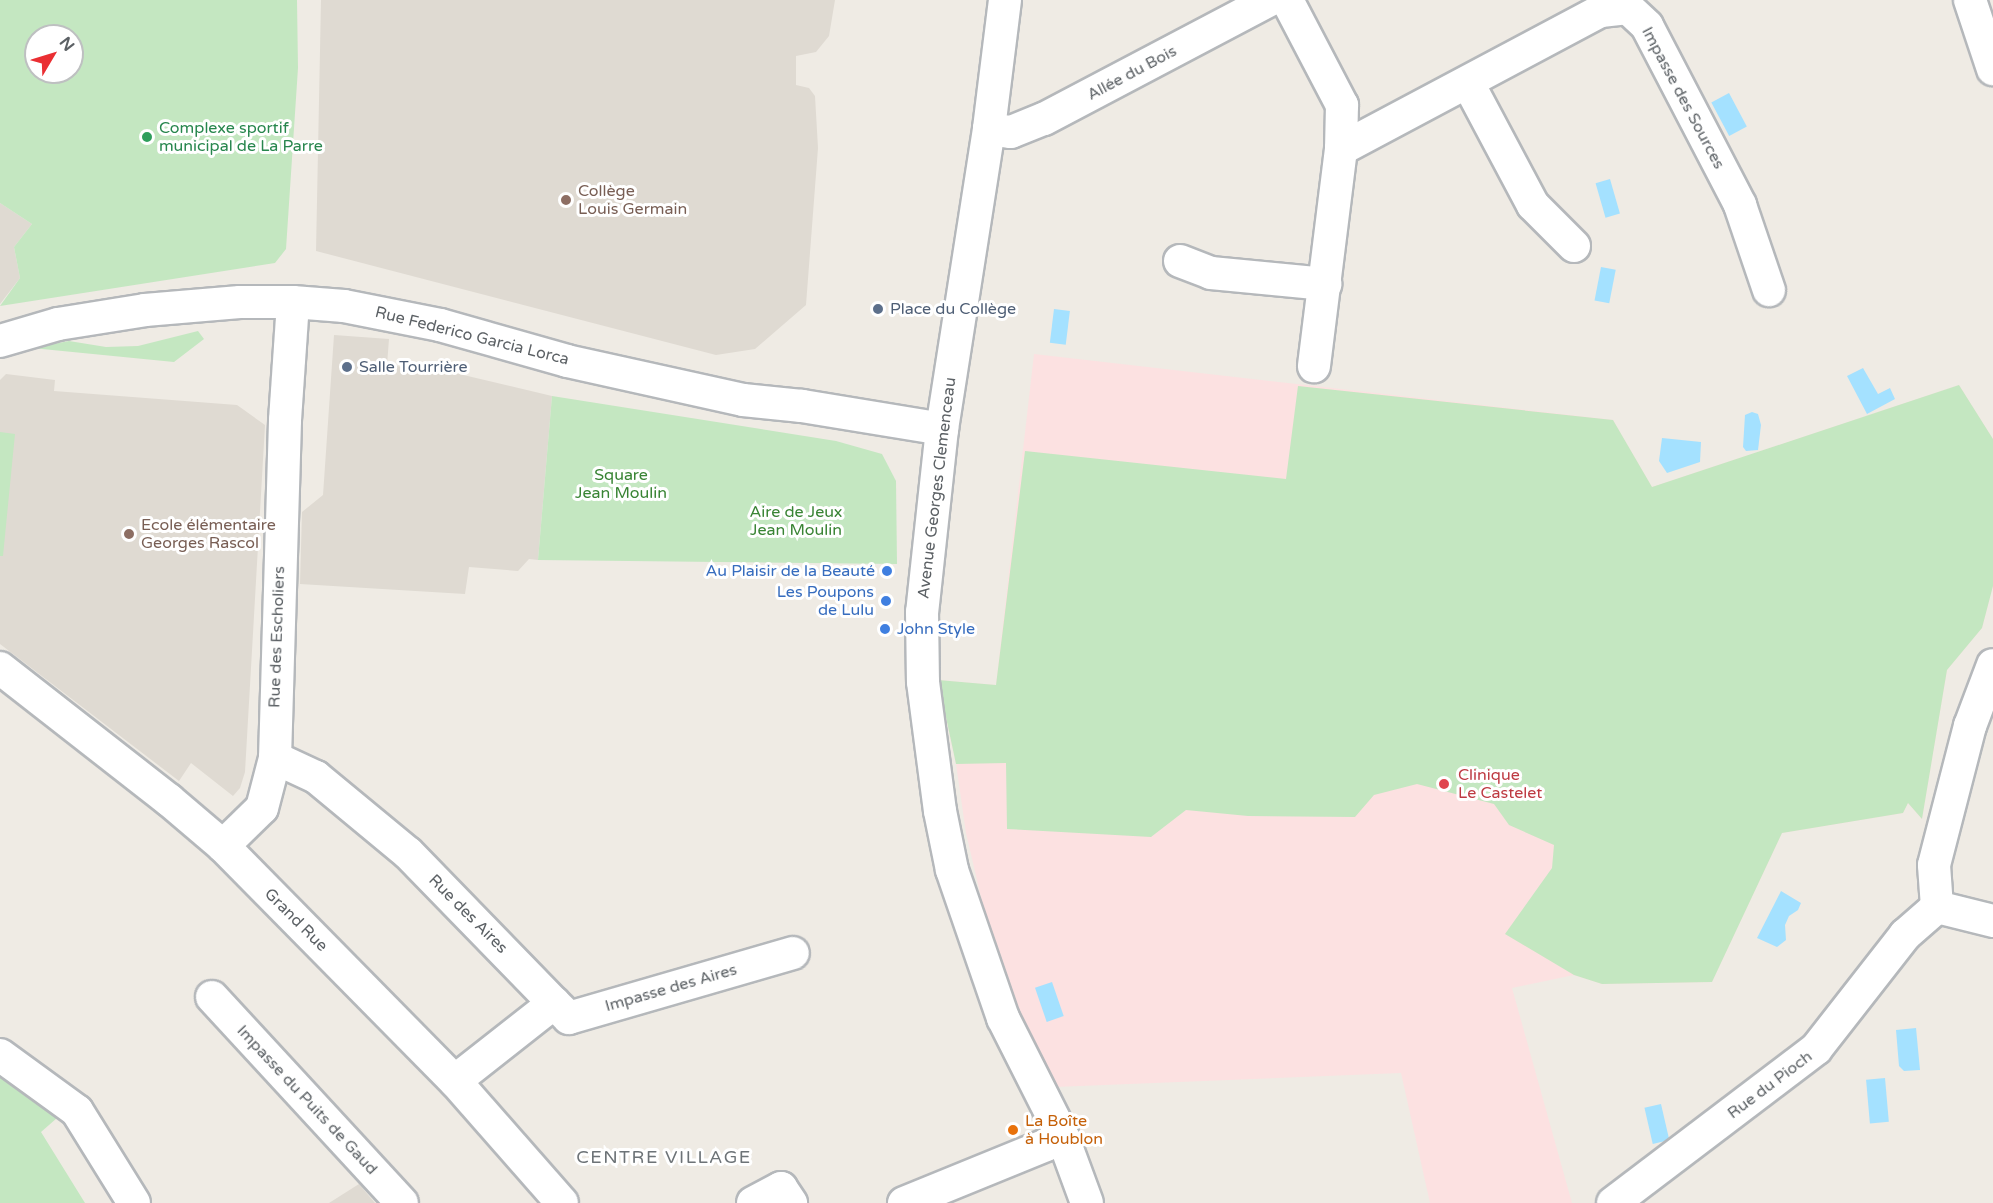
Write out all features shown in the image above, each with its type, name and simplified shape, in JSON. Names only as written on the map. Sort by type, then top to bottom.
[{"type":"street","name":"Avenue Georges Clemenceau","points":[[1005,0],[989,129],[942,429],[922,612],[923,682],[940,811],[952,870],[1003,1018],[1062,1135],[1087,1203]]},
{"type":"street","name":"Allée du Bois","points":[[989,129],[1011,132],[1044,119],[1270,0]]},
{"type":"street","points":[[1287,0],[1342,105],[1341,149],[1314,366]]},
{"type":"street","points":[[1970,0],[1993,69]]},
{"type":"street","name":"Impasse des Sources","points":[[1341,149],[1602,11],[1628,8],[1647,26],[1740,206],[1769,290]]},
{"type":"street","points":[[1467,83],[1533,205],[1574,246]]},
{"type":"street","points":[[1180,261],[1211,273],[1325,284]]},
{"type":"street","name":"Rue Federico Garcia Lorca","points":[[0,341],[58,324],[145,310],[240,302],[293,302],[344,306],[402,316],[567,360],[743,400],[802,406],[942,429]]},
{"type":"street","name":"Rue des Escholiers","points":[[223,846],[262,808],[275,758],[285,420],[293,302]]},
{"type":"street","points":[[1993,665],[1970,726],[1934,865],[1937,907],[1993,921]]},
{"type":"street","name":"Grand Rue","points":[[0,668],[169,800],[223,846],[455,1081],[562,1203]]},
{"type":"street","name":"Rue des Aires","points":[[275,758],[316,777],[408,853],[554,1003]]},
{"type":"street","name":"Rue du Pioch","points":[[1613,1203],[1816,1049],[1905,935],[1937,907]]},
{"type":"street","name":"Impasse des Aires","points":[[554,1003],[569,1018],[793,952]]},
{"type":"street","name":"Impasse du Puits de Gaud","points":[[212,997],[402,1203]]},
{"type":"street","points":[[455,1081],[554,1003]]},
{"type":"street","points":[[0,1055],[77,1111],[134,1203]]},
{"type":"street","points":[[904,1203],[1046,1145],[1062,1135]]},
{"type":"street","points":[[753,1203],[781,1188],[790,1203]]},
{"type":"shaded area","name":"Collège Louis Germain","points":[[321,0],[835,0],[829,36],[816,52],[796,56],[796,85],[809,88],[815,96],[818,148],[806,305],[755,349],[716,355],[316,251]]},
{"type":"shaded area","points":[[0,203],[32,224],[14,247],[20,278],[0,304]]},
{"type":"shaded area","points":[[334,335],[389,339],[387,365],[455,373],[552,396],[538,560],[529,559],[518,571],[469,567],[465,594],[300,584],[302,512],[323,495]]},
{"type":"shaded area","name":"Clinique Le Castelet","points":[[1034,354],[1613,420],[1652,487],[1959,385],[1993,439],[1993,586],[1982,628],[1947,670],[1922,819],[1908,803],[1903,813],[1782,833],[1712,982],[1602,984],[1574,975],[1512,988],[1572,1203],[1430,1203],[1401,1073],[1055,1087],[1002,987],[966,833],[956,764],[938,680],[996,685]]},
{"type":"shaded area","name":"Ecole élémentaire Georges Rascol","points":[[6,374],[55,380],[54,391],[237,405],[265,425],[245,772],[240,788],[233,796],[191,763],[179,781],[0,644],[0,380]]},
{"type":"shaded area","points":[[359,1184],[375,1203],[329,1203]]},
{"type":"green space","name":"Complexe sportif municipal de La Parre","points":[[0,0],[297,0],[298,68],[286,249],[275,263],[0,306],[20,278],[14,247],[32,224],[0,203]]},
{"type":"green space","points":[[198,331],[204,339],[174,362],[32,348],[69,341],[106,347],[138,346]]},
{"type":"green space","name":"Clinique Le Castelet","points":[[1959,385],[1993,439],[1993,586],[1982,628],[1947,670],[1922,819],[1908,803],[1903,813],[1782,833],[1712,982],[1602,984],[1574,975],[1505,934],[1552,868],[1554,845],[1509,825],[1494,804],[1417,784],[1374,795],[1355,817],[1248,816],[1186,810],[1151,837],[1007,829],[1006,763],[956,764],[938,680],[996,685],[1025,451],[1286,479],[1298,386],[1613,420],[1652,487]]},
{"type":"green space","name":"Square Jean Moulin","points":[[552,396],[836,441],[882,454],[896,481],[897,564],[538,560]]},
{"type":"green space","points":[[0,432],[15,434],[3,556],[0,556]]},
{"type":"green space","points":[[0,1076],[57,1118],[41,1132],[85,1203],[0,1203]]},
{"type":"water","points":[[1729,93],[1747,127],[1729,136],[1711,102]]},
{"type":"water","points":[[1610,179],[1620,214],[1606,218],[1596,183]]},
{"type":"water","points":[[1601,267],[1616,270],[1609,303],[1595,300]]},
{"type":"water","points":[[1054,309],[1070,311],[1066,345],[1050,343]]},
{"type":"water","points":[[1863,368],[1878,394],[1890,388],[1895,399],[1867,414],[1847,376]]},
{"type":"water","points":[[1752,412],[1758,414],[1761,425],[1758,450],[1746,451],[1743,447],[1745,415]]},
{"type":"water","points":[[1662,438],[1701,442],[1700,462],[1667,473],[1659,461]]},
{"type":"water","points":[[1781,891],[1801,903],[1798,910],[1789,916],[1785,925],[1786,940],[1777,947],[1757,938]]},
{"type":"water","points":[[1052,982],[1064,1016],[1047,1022],[1035,988]]},
{"type":"water","points":[[1916,1028],[1920,1070],[1904,1071],[1899,1066],[1896,1030]]},
{"type":"water","points":[[1885,1078],[1889,1122],[1870,1123],[1866,1080]]},
{"type":"water","points":[[1661,1104],[1669,1140],[1653,1144],[1644,1108]]},
{"type":"place","name":"Complexe sportif municipal de La Parre","points":[[147,137]]},
{"type":"place","name":"Collège Louis Germain","points":[[566,200]]},
{"type":"place","name":"Place du Collège","points":[[878,309]]},
{"type":"place","name":"Salle Tourrière","points":[[347,367]]},
{"type":"place","name":"Ecole élémentaire Georges Rascol","points":[[129,534]]},
{"type":"place","name":"Au Plaisir de la Beauté","points":[[887,571]]},
{"type":"place","name":"Les Poupons de Lulu","points":[[886,601]]},
{"type":"place","name":"John Style","points":[[885,629]]},
{"type":"place","name":"Clinique Le Castelet","points":[[1444,784]]},
{"type":"place","name":"La Boîte à Houblon","points":[[1013,1130]]},
{"type":"district","name":"CENTRE VILLAGE","points":[[664,1157]]},
{"type":"park label","name":"Aire de Jeux Jean Moulin","points":[[796,521]]}]
